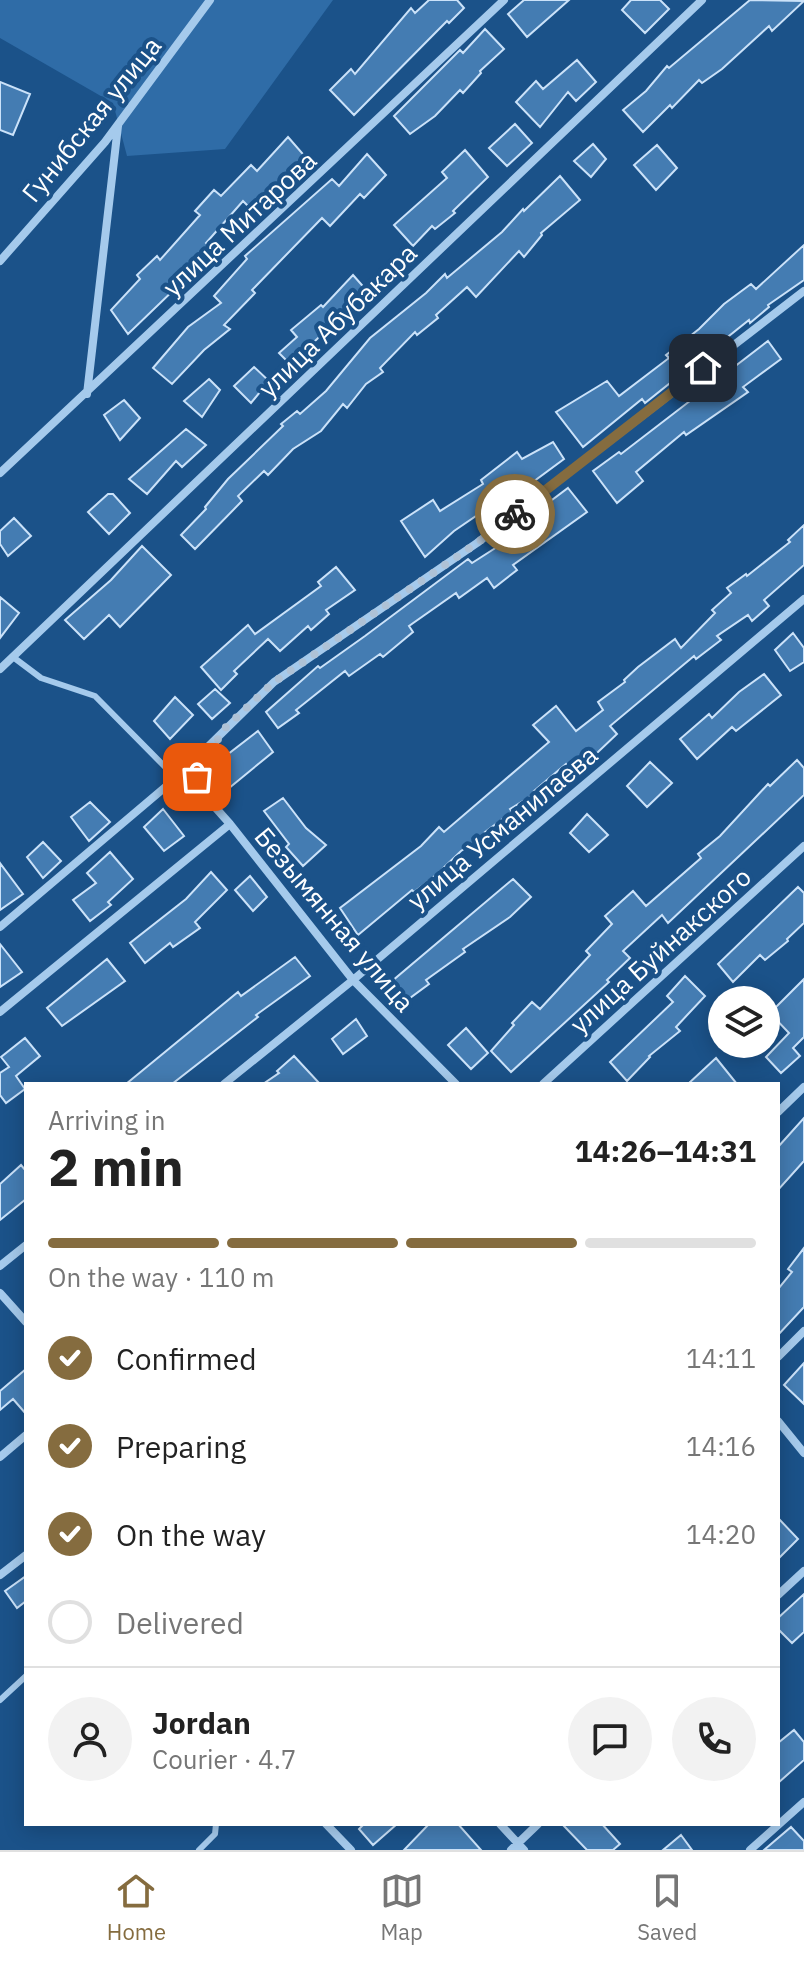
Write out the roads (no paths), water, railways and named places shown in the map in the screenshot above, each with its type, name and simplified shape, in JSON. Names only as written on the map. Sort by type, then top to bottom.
[{"type":"street","name":"Гунибская улица","points":[[0,261],[118,125],[210,0]]},
{"type":"street","name":"улица Митарова","points":[[0,473],[504,0]]},
{"type":"street","name":"улица Абубакара","points":[[0,669],[702,0]]},
{"type":"street","points":[[87,394],[118,125]]},
{"type":"street","points":[[0,927],[176,778],[274,682],[477,543],[804,291]]},
{"type":"street","name":"улица Усманилаева","points":[[226,1082],[353,980],[804,599]]},
{"type":"street","name":"Безымянная улица","points":[[223,730],[197,777],[198,788],[353,980],[454,1082]]},
{"type":"street","points":[[0,1012],[230,824]]},
{"type":"street","name":"улица Буйнакского","points":[[545,1082],[804,846]]},
{"type":"street","points":[[780,1110],[804,1087]]},
{"type":"street","points":[[0,1266],[24,1247]]},
{"type":"street","points":[[0,1293],[24,1320]]},
{"type":"street","points":[[780,1355],[804,1331]]},
{"type":"street","points":[[780,1423],[804,1453]]},
{"type":"street","points":[[0,1457],[24,1437]]},
{"type":"street","points":[[0,1575],[24,1557]]},
{"type":"street","points":[[780,1593],[804,1571]]},
{"type":"street","points":[[780,1823],[804,1802]]},
{"type":"street","points":[[328,1826],[351,1850]]},
{"type":"street","points":[[502,1826],[518,1848],[536,1826]]},
{"type":"street","points":[[750,1850],[777,1826]]},
{"type":"lane","points":[[13,657],[41,678],[95,696],[176,778]]},
{"type":"lane","points":[[0,1700],[24,1678]]},
{"type":"lane","points":[[199,1850],[215,1834],[216,1826]]}]
